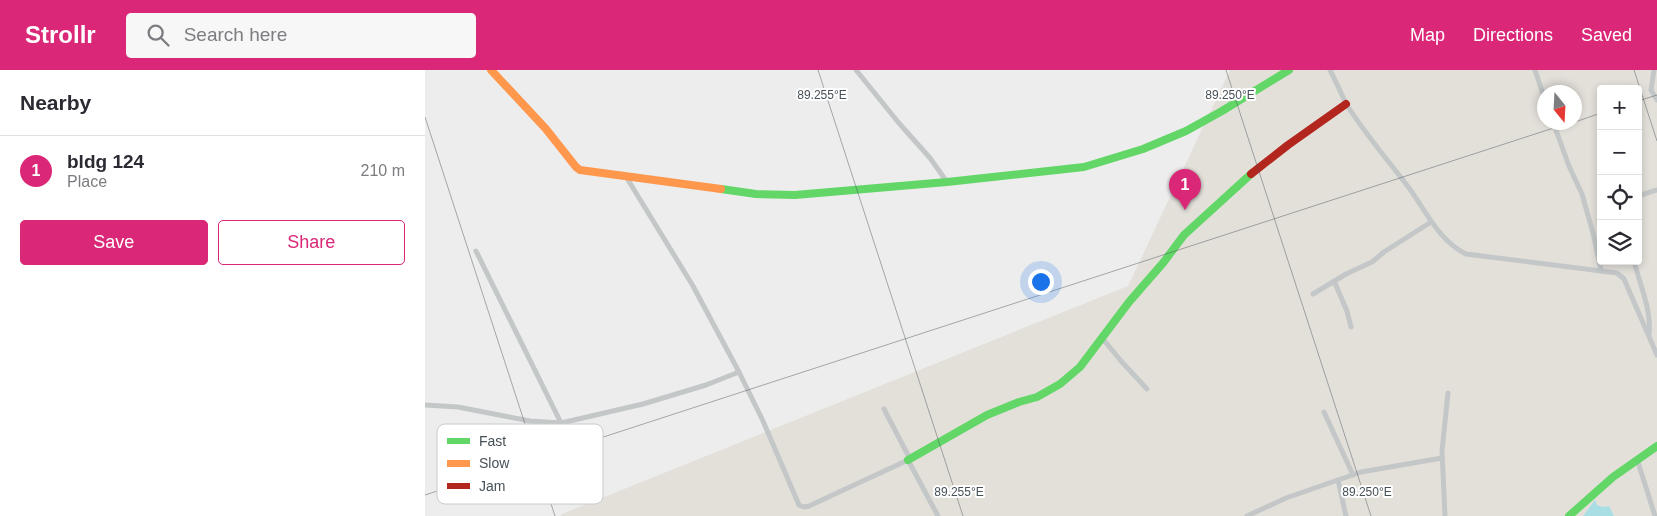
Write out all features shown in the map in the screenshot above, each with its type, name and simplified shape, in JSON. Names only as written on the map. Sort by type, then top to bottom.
[{"type":"street","points":[[491,70],[546,129],[577,169],[765,195],[795,195],[947,182],[1084,167],[1180,134],[1289,70]]},
{"type":"street","points":[[856,70],[930,158],[947,182]]},
{"type":"street","points":[[1330,70],[1347,104],[1368,136],[1409,188],[1431,222],[1454,248],[1466,254],[1617,273],[1624,279],[1657,355]]},
{"type":"street","points":[[1535,70],[1540,85]]},
{"type":"street","points":[[1654,70],[1651,90],[1657,100]]},
{"type":"street","points":[[625,175],[693,286],[763,421],[799,505],[804,507],[909,459],[987,415],[1048,391],[1060,384],[1079,367],[1103,339],[1129,302],[1163,264],[1184,235],[1254,172],[1288,145],[1347,104]]},
{"type":"street","points":[[1556,130],[1582,194],[1601,270]]},
{"type":"street","points":[[1642,195],[1657,190]]},
{"type":"street","points":[[1313,294],[1346,274],[1372,262],[1384,252],[1431,222]]},
{"type":"street","points":[[476,251],[561,423]]},
{"type":"street","points":[[1635,265],[1647,308],[1650,325],[1649,336]]},
{"type":"street","points":[[1334,281],[1347,311],[1351,327]]},
{"type":"street","points":[[1103,339],[1147,389]]},
{"type":"street","points":[[425,405],[459,407],[529,421],[561,423],[643,404],[706,385],[739,372]]},
{"type":"street","points":[[1445,516],[1442,458],[1448,394]]},
{"type":"street","points":[[884,409],[937,516]]},
{"type":"street","points":[[1324,412],[1345,454],[1353,475]]},
{"type":"street","points":[[1569,516],[1601,487],[1657,446]]},
{"type":"street","points":[[1247,516],[1286,498],[1353,475],[1442,458]]},
{"type":"street","points":[[1637,459],[1655,516]]},
{"type":"street","points":[[1338,480],[1346,516]]},
{"type":"shaded area","points":[[1230,70],[1657,70],[1657,516],[560,516],[587,504],[603,504],[603,497],[1128,286]]},
{"type":"water","points":[[1595,500],[1597,505],[1602,507],[1609,506],[1614,516],[1583,516]]},
{"type":"traffic: fast","points":[[721,189],[756,194],[795,195],[947,182],[1084,167],[1143,149],[1186,131],[1289,70]]},
{"type":"traffic: fast","points":[[908,460],[987,415],[1037,397],[1060,384],[1080,367],[1129,302],[1163,263],[1184,235],[1251,174]]},
{"type":"traffic: fast","points":[[1569,516],[1613,477],[1657,446]]},
{"type":"traffic: slow","points":[[491,70],[546,129],[580,170],[721,189]]},
{"type":"traffic: jam","points":[[1251,174],[1346,104]]},
{"type":"place","name":"bldg 124","points":[[1185,210]]}]
